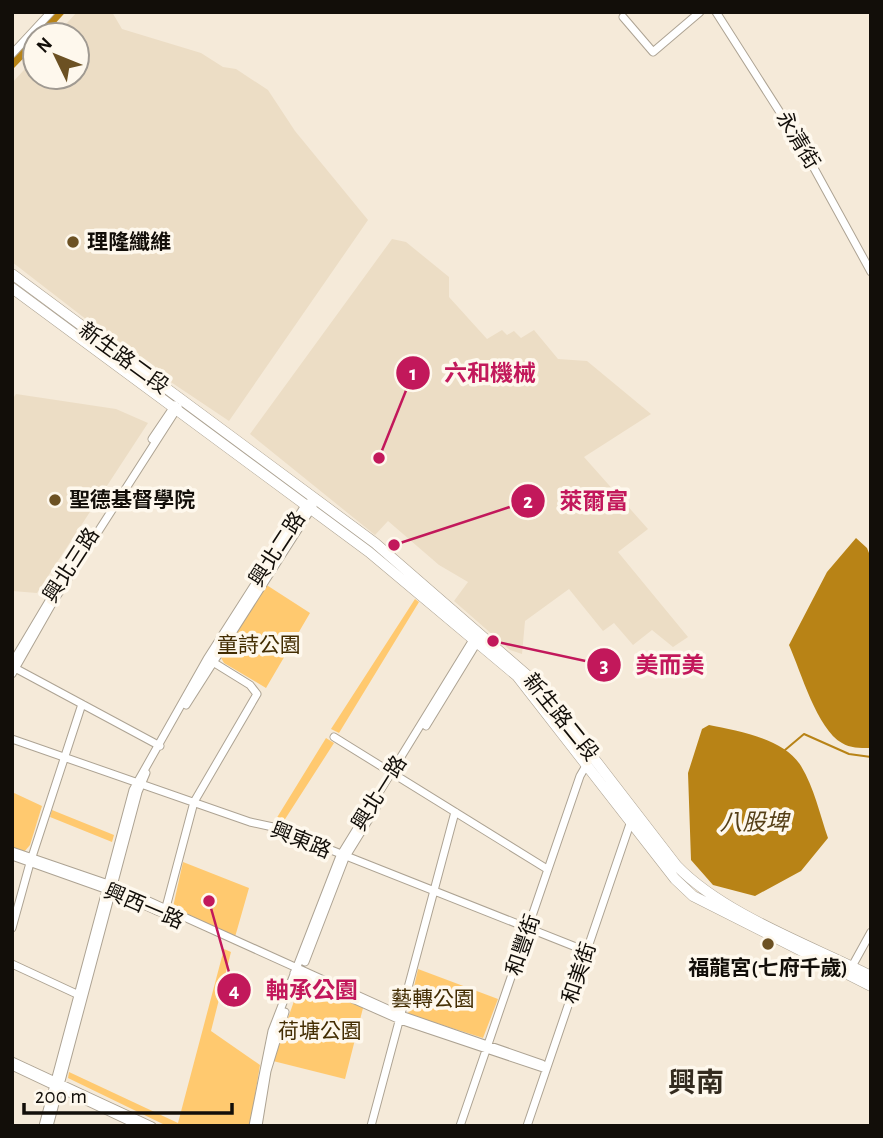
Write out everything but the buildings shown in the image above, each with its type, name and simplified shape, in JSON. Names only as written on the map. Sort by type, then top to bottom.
[{"type":"main road","name":"新生路二段","points":[[12,274],[177,405]]},
{"type":"main road","name":"新生路二段","points":[[12,288],[311,504],[375,543],[517,676],[675,878],[693,896],[850,970],[871,976]]},
{"type":"main road","name":"新生路二段","points":[[477,638],[535,682],[677,866],[694,884],[724,903],[850,970],[871,986]]},
{"type":"street","points":[[12,54],[51,12]]},
{"type":"street","points":[[623,17],[653,52],[700,12]]},
{"type":"street","name":"永清街","points":[[716,12],[804,149],[871,272]]},
{"type":"street","name":"興北三路","points":[[13,668],[50,595],[177,405]]},
{"type":"street","name":"興北二路","points":[[43,1126],[57,1084],[139,782],[210,660],[311,504]]},
{"type":"street","name":"興北一路","points":[[298,972],[343,857],[477,638]]},
{"type":"street","points":[[164,912],[194,802],[257,694],[250,685],[210,660]]},
{"type":"street","points":[[13,668],[159,745]]},
{"type":"street","points":[[12,928],[31,860],[82,704]]},
{"type":"street","points":[[334,737],[547,869]]},
{"type":"street","name":"興東路","points":[[12,739],[274,827],[343,857],[586,951]]},
{"type":"street","name":"和豐街","points":[[460,1126],[529,929],[547,869],[587,764]]},
{"type":"street","points":[[371,1126],[455,812]]},
{"type":"street","name":"和美街","points":[[527,1126],[631,821]]},
{"type":"street","points":[[12,854],[31,860]]},
{"type":"street","name":"興西一路","points":[[31,860],[109,887],[298,972]]},
{"type":"street","points":[[850,970],[871,932]]},
{"type":"street","points":[[12,964],[81,996]]},
{"type":"street","points":[[256,1126],[266,1054],[298,972],[400,1018],[546,1069]]},
{"type":"street","points":[[12,1060],[139,1126]]},
{"type":"street","points":[[12,1066],[152,1126]]},
{"type":"street","name":"興北二路","points":[[49,1126],[57,1084]]},
{"type":"shaded area","points":[[77,12],[112,12],[122,29],[201,53],[223,67],[236,69],[268,90],[295,131],[368,220],[229,421],[144,364],[12,262],[12,83],[21,73],[21,91],[91,91],[91,21],[69,21]]},
{"type":"shaded area","points":[[392,239],[406,242],[449,277],[449,297],[487,339],[502,330],[507,335],[514,331],[521,338],[534,330],[558,359],[587,361],[651,414],[584,457],[648,529],[618,552],[688,637],[673,647],[652,630],[633,645],[614,623],[603,631],[569,589],[525,621],[522,654],[510,650],[454,601],[468,582],[439,565],[388,521],[375,535],[250,434]]},
{"type":"shaded area","name":"聖德基督學院","points":[[16,394],[116,409],[148,423],[37,593],[12,591],[12,400]]},
{"type":"green space","name":"童詩公園","points":[[265,584],[310,613],[266,688],[224,663],[220,656]]},
{"type":"green space","points":[[415,599],[419,602],[339,733],[331,729]]},
{"type":"green space","points":[[326,738],[334,743],[280,827],[273,824]]},
{"type":"green space","points":[[12,792],[42,806],[30,845],[24,852],[12,848]]},
{"type":"green space","points":[[52,810],[114,835],[112,842],[50,817]]},
{"type":"green space","points":[[183,862],[249,888],[235,937],[173,907]]},
{"type":"green space","points":[[224,949],[231,952],[211,1031],[260,1065],[250,1126],[167,1126],[68,1078],[69,1072],[178,1123]]},
{"type":"green space","name":"藝轉公園","points":[[418,969],[498,999],[483,1038],[408,1014]]},
{"type":"green space","name":"荷塘公園","points":[[307,982],[363,1008],[345,1079],[273,1061],[300,984]]},
{"type":"water","points":[[856,538],[867,548],[871,558],[869,748],[845,745],[825,726],[789,645],[827,572]]},
{"type":"water","name":"八股埤","points":[[709,725],[760,737],[793,756],[810,783],[828,838],[801,871],[755,896],[713,885],[691,860],[688,773],[702,729]]},
{"type":"waterway","points":[[53,21],[61,12]]},
{"type":"waterway","points":[[12,65],[21,56]]},
{"type":"waterway","points":[[785,750],[804,734],[849,754],[871,757]]},
{"type":"place","name":"理隆纖維","points":[[73,242]]},
{"type":"place","name":"六和機械","points":[[379,458]]},
{"type":"place","name":"聖德基督學院","points":[[55,500]]},
{"type":"place","name":"萊爾富","points":[[394,545]]},
{"type":"place","name":"美而美","points":[[493,641]]},
{"type":"place","name":"軸承公園","points":[[209,901]]},
{"type":"place","name":"福龍宮(七府千歲)","points":[[768,944]]},
{"type":"district","name":"興南","points":[[696,1082]]}]
